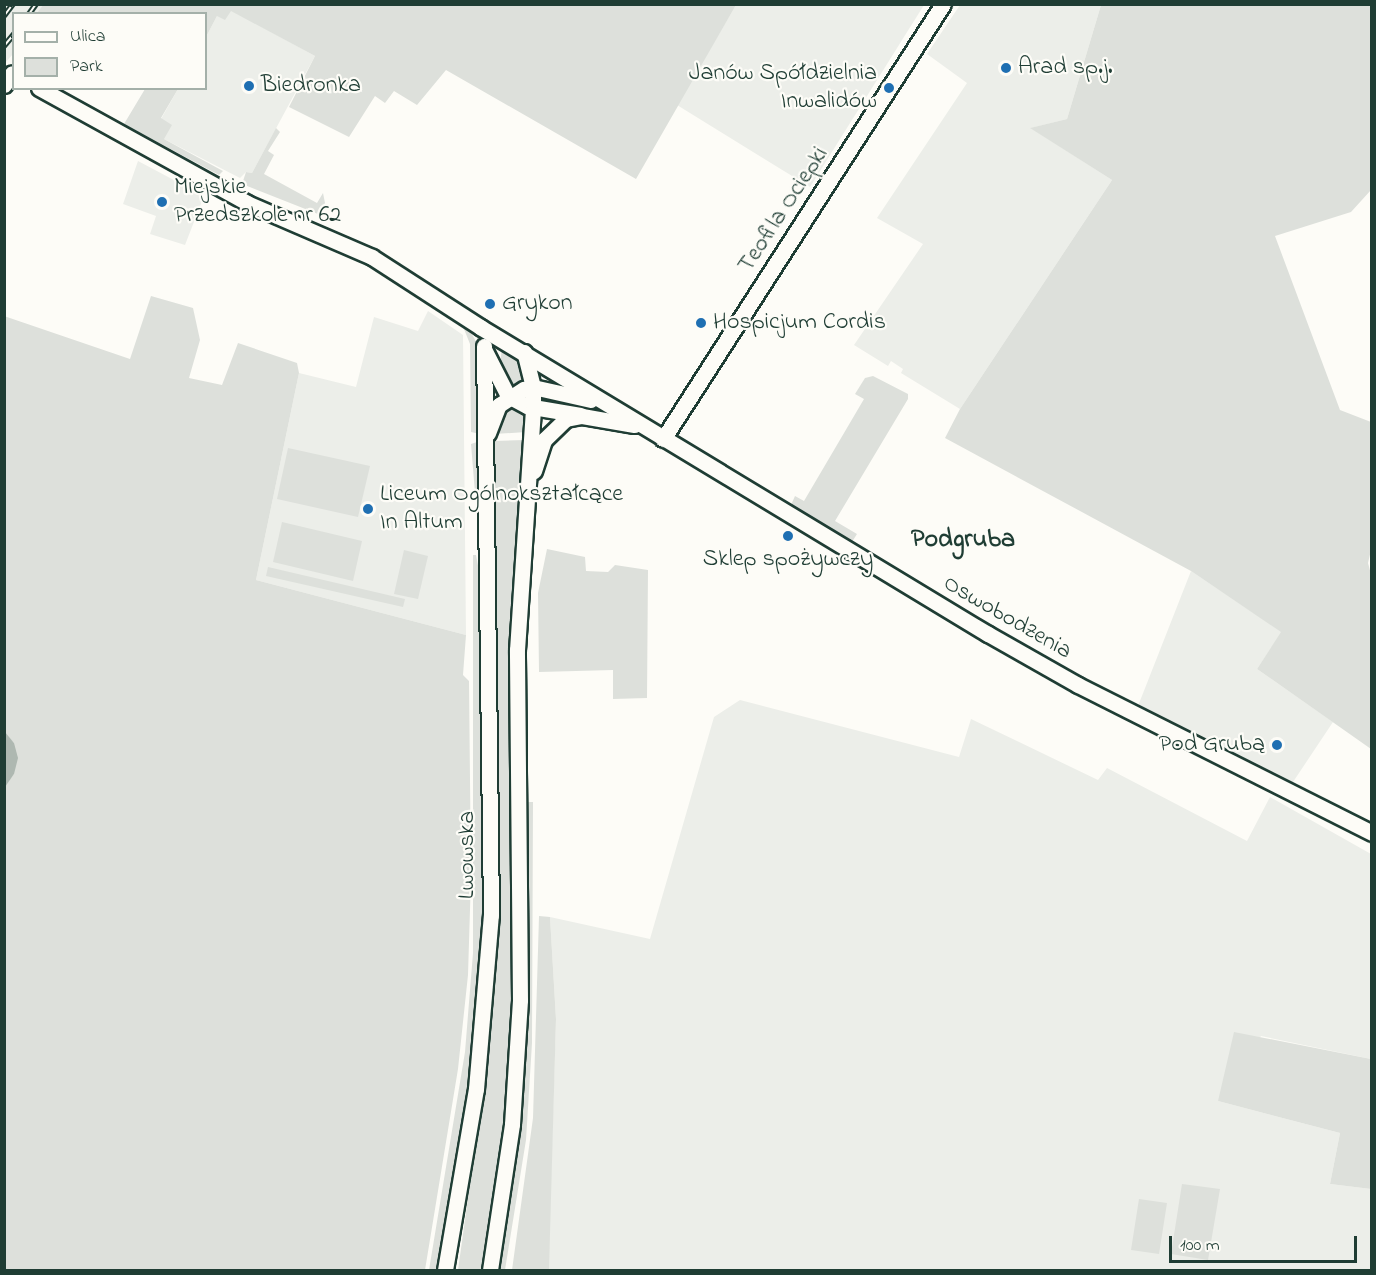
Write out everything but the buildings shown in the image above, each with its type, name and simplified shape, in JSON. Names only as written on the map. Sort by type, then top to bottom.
[{"type":"street","name":"Teofila Ociepki","points":[[663,439],[942,4]]},
{"type":"street","name":"Oswobodzenia","points":[[43,90],[247,203],[372,257],[480,327],[663,439],[1078,685],[1371,833]]},
{"type":"street","points":[[480,327],[484,346],[508,396],[533,406],[644,427]]},
{"type":"street","name":"Lwowska","points":[[445,1270],[476,1089],[490,936],[487,436],[484,346]]},
{"type":"street","points":[[490,1270],[509,1149],[518,1055],[517,650],[533,406],[533,387],[524,352]]},
{"type":"street","name":"Oswobodzenia","points":[[533,387],[602,402]]},
{"type":"street","points":[[508,396],[533,387]]},
{"type":"street","name":"Lwowska","points":[[487,436],[492,416],[508,396]]},
{"type":"street","points":[[528,498],[544,440],[566,419],[582,416]]},
{"type":"shaded area","points":[[5,5],[54,5],[48,12],[12,12],[12,55],[5,63]]},
{"type":"shaded area","points":[[736,5],[924,5],[810,187],[677,105]]},
{"type":"shaded area","points":[[960,5],[1101,5],[1067,119],[1031,128],[1112,180],[960,409],[901,373],[903,369],[891,361],[888,366],[854,345],[923,244],[877,218],[967,83],[927,54]]},
{"type":"shaded area","points":[[231,10],[315,56],[252,173],[246,172],[240,178],[164,139],[161,119],[177,90],[207,90],[207,35],[217,16]]},
{"type":"shaded area","name":"Miejskie Przedszkole nr 62","points":[[138,161],[204,196],[185,245],[150,234],[156,216],[123,204]]},
{"type":"shaded area","name":"Liceum Ogólnokształcące In Altum","points":[[428,311],[463,335],[466,635],[256,580],[299,373],[356,387],[374,317],[418,331]]},
{"type":"shaded area","points":[[1191,571],[1282,632],[1257,669],[1333,722],[1291,785],[1138,706]]},
{"type":"shaded area","points":[[740,700],[959,757],[971,719],[1098,780],[1107,768],[1247,841],[1270,797],[1371,854],[1371,1059],[1261,1036],[1218,1101],[1340,1133],[1330,1184],[1371,1189],[1371,1270],[548,1270],[556,1019],[550,917],[650,939],[714,717]]},
{"type":"shaded area","points":[[5,732],[14,743],[18,758],[14,774],[5,787]]},
{"type":"green space","points":[[44,4],[736,4],[636,179],[446,70],[417,105],[394,91],[385,103],[375,96],[349,137],[289,107],[315,56],[231,11],[225,20],[217,16],[207,35],[207,12],[38,12]]},
{"type":"green space","points":[[1101,5],[1371,5],[1371,190],[1351,212],[1275,236],[1340,410],[1371,422],[1372,546],[1368,563],[1372,578],[1371,749],[1257,669],[1281,632],[1191,571],[945,438],[960,409],[1112,180],[1030,128],[1067,119]]},
{"type":"green space","points":[[144,90],[177,90],[161,118],[172,125],[164,139],[223,171],[219,175],[124,124]]},
{"type":"green space","points":[[276,128],[280,132],[268,151],[274,155],[264,174],[317,203],[323,193],[325,203],[318,214],[242,184],[246,172],[252,173]]},
{"type":"green space","points":[[151,296],[193,308],[200,340],[189,378],[222,385],[238,343],[297,363],[299,373],[256,580],[466,635],[463,675],[469,681],[471,877],[468,975],[458,1069],[425,1270],[5,1270],[4,787],[14,774],[14,743],[4,732],[4,316],[130,359]]},
{"type":"green space","points":[[468,327],[479,347],[480,434],[471,432],[470,344],[464,329]]},
{"type":"green space","points":[[502,346],[517,355],[528,381],[513,389],[500,367]]},
{"type":"green space","points":[[873,376],[908,394],[908,399],[835,521],[857,534],[850,545],[793,510],[791,505],[795,496],[804,501],[864,399],[855,394],[865,378]]},
{"type":"green space","points":[[509,407],[526,413],[526,432],[494,434]]},
{"type":"green space","points":[[525,440],[511,643],[514,976],[507,1111],[483,1270],[458,1270],[490,1040],[497,953],[494,441]]},
{"type":"green space","points":[[480,441],[481,474],[476,505],[471,444]]},
{"type":"green space","points":[[288,448],[370,466],[358,517],[277,499]]},
{"type":"green space","points":[[282,522],[362,541],[353,581],[273,562]]},
{"type":"green space","points":[[547,549],[585,557],[586,571],[608,572],[615,565],[648,570],[647,698],[613,699],[613,670],[539,672],[538,593]]},
{"type":"green space","points":[[404,550],[428,556],[418,599],[394,594]]},
{"type":"green space","points":[[473,555],[476,555],[482,586],[485,892],[474,1058],[439,1270],[429,1270],[465,1052],[473,953]]},
{"type":"green space","points":[[268,567],[405,599],[403,607],[266,576]]},
{"type":"green space","points":[[526,802],[533,802],[532,1043],[526,1140],[505,1270],[497,1270],[523,1085],[527,1009]]},
{"type":"green space","points":[[539,916],[550,917],[556,1019],[549,1270],[512,1270],[533,1118]]},
{"type":"green space","points":[[1234,1032],[1371,1059],[1371,1189],[1330,1184],[1340,1133],[1218,1101]]},
{"type":"green space","points":[[1182,1184],[1220,1189],[1208,1260],[1171,1254]]},
{"type":"green space","points":[[1139,1199],[1167,1203],[1159,1254],[1131,1250]]},
{"type":"railway","points":[[4,16],[13,4]]},
{"type":"railway","points":[[30,12],[36,4]]},
{"type":"railway","points":[[4,46],[12,36]]},
{"type":"place","name":"Arad sp.j.","points":[[1006,68]]},
{"type":"place","name":"Biedronka","points":[[249,86]]},
{"type":"place","name":"Janów Spółdzielnia Inwalidów","points":[[889,88]]},
{"type":"place","name":"Miejskie Przedszkole nr 62","points":[[162,202]]},
{"type":"place","name":"Grykon","points":[[490,304]]},
{"type":"place","name":"Hospicjum Cordis","points":[[701,323]]},
{"type":"place","name":"Liceum Ogólnokształcące In Altum","points":[[368,509]]},
{"type":"place","name":"Sklep spożywczy","points":[[788,536]]},
{"type":"place","name":"Pod Grubą","points":[[1277,745]]},
{"type":"district","name":"Podgruba","points":[[963,541]]}]
